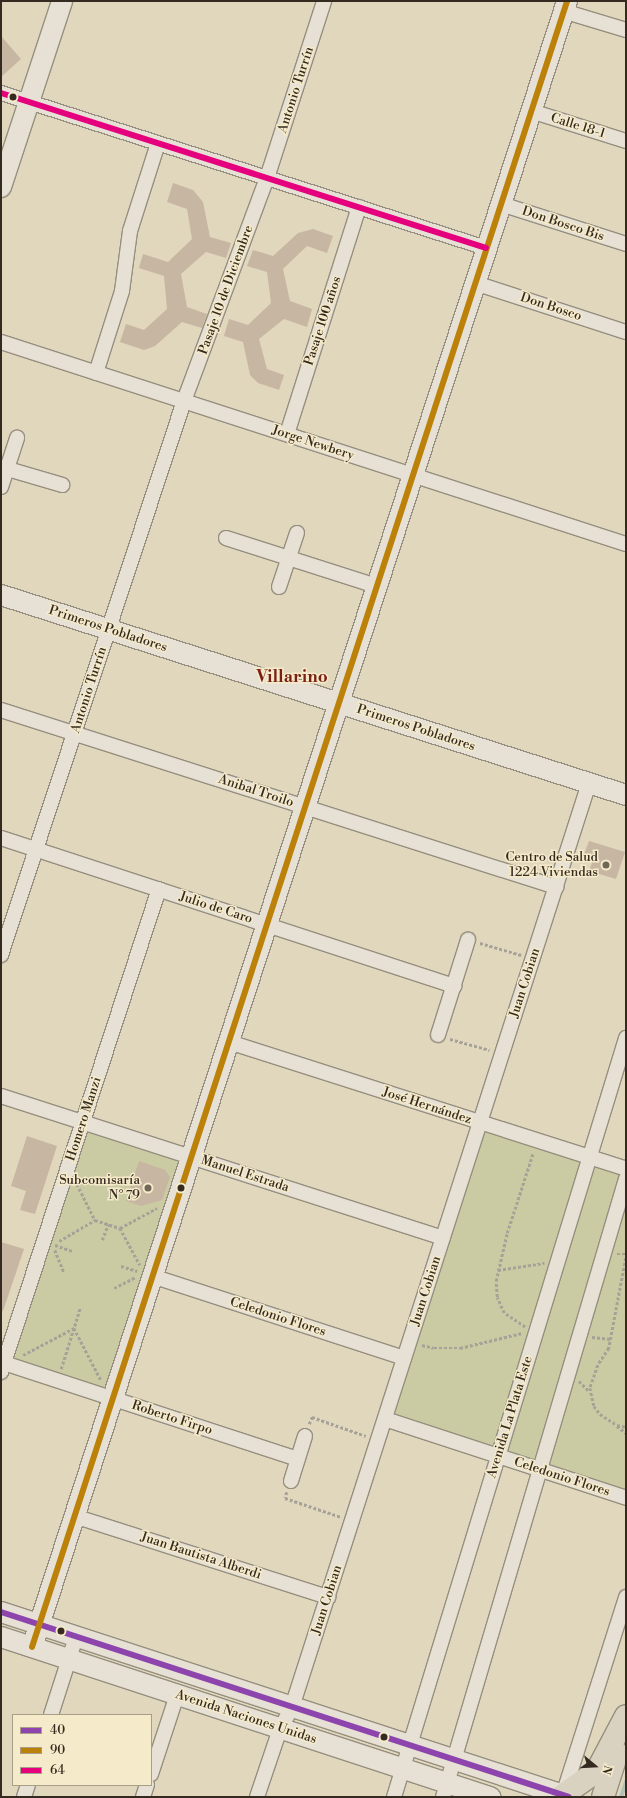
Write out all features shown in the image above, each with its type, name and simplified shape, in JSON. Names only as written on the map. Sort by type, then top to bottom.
[{"type":"main road","points":[[566,1796],[597,1771],[626,1716]]},
{"type":"main road","points":[[603,1797],[626,1725]]},
{"type":"street","points":[[1,187],[62,1]]},
{"type":"street","name":"Antonio Turrín","points":[[267,178],[324,1]]},
{"type":"street","points":[[32,1647],[74,1516],[107,1390],[145,1276],[191,1157],[565,6],[626,30]]},
{"type":"street","points":[[2,92],[29,102],[486,248]]},
{"type":"street","name":"Calle 18-1","points":[[531,111],[626,141]]},
{"type":"street","points":[[96,372],[122,291],[130,231],[158,143]]},
{"type":"street","name":"Pasaje 10 de Diciembre","points":[[184,401],[267,178]]},
{"type":"street","name":"Don Bosco Bis","points":[[501,204],[626,244]]},
{"type":"street","name":"Pasaje 100 años","points":[[287,434],[360,207]]},
{"type":"street","name":"Don Bosco","points":[[475,283],[626,332]]},
{"type":"street","name":"Jorge Newbery","points":[[1,342],[626,544]]},
{"type":"street","name":"Antonio Turrín","points":[[1,955],[184,401]]},
{"type":"street","points":[[1,487],[4,468],[17,438]]},
{"type":"street","points":[[4,468],[62,485]]},
{"type":"street","points":[[279,587],[297,533]]},
{"type":"street","points":[[226,538],[376,586]]},
{"type":"street","name":"Primeros Pobladores","points":[[1,595],[626,795]]},
{"type":"street","name":"Anibal Troilo","points":[[1,710],[556,887]]},
{"type":"street","name":"Juan Cobian","points":[[258,1797],[280,1729],[292,1707],[590,783]]},
{"type":"street","name":"Julio de Caro","points":[[1,838],[454,986]]},
{"type":"street","name":"Homero Manzi","points":[[5,1364],[82,1122],[159,889]]},
{"type":"street","points":[[438,1035],[468,940]]},
{"type":"street","name":"Avenida La Plata Este","points":[[394,1797],[498,1456],[534,1331],[558,1261],[626,1038]]},
{"type":"street","name":"José Hernández","points":[[228,1042],[626,1169]]},
{"type":"street","name":"Manuel Estrada","points":[[1,1096],[444,1238]]},
{"type":"street","points":[[445,1790],[542,1470],[626,1179]]},
{"type":"street","name":"Celedonio Flores","points":[[145,1276],[404,1358]]},
{"type":"street","name":"Roberto Firpo","points":[[5,1364],[107,1390],[298,1459]]},
{"type":"street","name":"Celedonio Flores","points":[[385,1419],[626,1498]]},
{"type":"street","points":[[291,1481],[305,1436]]},
{"type":"street","name":"Juan Bautista Alberdi","points":[[74,1516],[328,1597]]},
{"type":"street","points":[[566,1796],[626,1597]]},
{"type":"street","name":"Avenida Naciones Unidas","points":[[1,1612],[566,1796]]},
{"type":"street","points":[[51,1714],[76,1637]]},
{"type":"street","name":"Avenida Naciones Unidas","points":[[1,1638],[403,1769],[445,1790],[490,1797]]},
{"type":"street","points":[[152,1771],[177,1695]]},
{"type":"street","points":[[24,1797],[28,1786]]},
{"type":"street","points":[[143,1797],[147,1786]]},
{"type":"path","points":[[468,940],[533,959]]},
{"type":"path","points":[[438,1035],[502,1054]]},
{"type":"path","points":[[527,1149],[542,1153]]},
{"type":"path","points":[[534,1151],[507,1233],[498,1270],[497,1297],[499,1306],[512,1321],[534,1331]]},
{"type":"path","points":[[72,1186],[74,1178],[95,1220]]},
{"type":"path","points":[[120,1228],[160,1207]]},
{"type":"path","points":[[52,1244],[95,1220],[108,1224],[120,1228],[143,1273],[121,1266]]},
{"type":"path","points":[[102,1240],[108,1224]]},
{"type":"path","points":[[50,1252],[55,1237]]},
{"type":"path","points":[[52,1244],[72,1251]]},
{"type":"path","points":[[52,1244],[64,1272]]},
{"type":"path","points":[[626,1258],[611,1339],[590,1388],[594,1406],[626,1433]]},
{"type":"path","points":[[498,1270],[558,1261]]},
{"type":"path","points":[[114,1288],[145,1276]]},
{"type":"path","points":[[60,1373],[80,1308]]},
{"type":"path","points":[[5,1364],[74,1328]]},
{"type":"path","points":[[74,1328],[107,1390]]},
{"type":"path","points":[[418,1344],[434,1348],[460,1348],[534,1331]]},
{"type":"path","points":[[581,1336],[611,1339]]},
{"type":"path","points":[[305,1436],[312,1417],[378,1440]]},
{"type":"path","points":[[616,1425],[626,1427]]},
{"type":"path","points":[[291,1481],[285,1498],[352,1521]]},
{"type":"green space","points":[[83,1122],[191,1157],[113,1399],[5,1364]]},
{"type":"green space","points":[[485,1129],[626,1175],[626,1491],[392,1415]]},
{"type":"building","points":[[1,36],[21,59],[1,77]]},
{"type":"building","points":[[173,183],[193,190],[203,202],[210,237],[231,243],[226,258],[206,252],[181,274],[187,307],[207,314],[202,328],[182,322],[155,346],[144,350],[120,342],[126,324],[144,330],[167,309],[164,276],[139,268],[143,254],[168,262],[192,239],[187,209],[167,202]]},
{"type":"building","points":[[313,229],[333,236],[327,253],[307,246],[283,269],[290,301],[312,309],[307,327],[284,319],[259,339],[267,369],[284,375],[279,390],[258,383],[250,375],[243,342],[224,336],[229,319],[248,325],[271,303],[267,272],[247,266],[253,250],[273,256],[298,233]]},
{"type":"building","name":"Centro de Salud 1224 Viviendas","points":[[589,841],[625,852],[616,879],[589,871],[593,860],[583,857]]},
{"type":"building","points":[[27,1136],[57,1146],[35,1214],[20,1210],[26,1191],[11,1186]]},
{"type":"building","name":"Subcomisaría N° 79","points":[[139,1161],[165,1170],[170,1177],[162,1200],[141,1206],[126,1201]]},
{"type":"building","points":[[1,1242],[24,1249],[3,1311],[1,1311]]},
{"type":"waterway","points":[[621,1797],[626,1782]]},
{"type":"transit line","name":"90","points":[[32,1647],[567,1]]},
{"type":"transit line","name":"64","points":[[1,93],[486,248]]},
{"type":"transit line","name":"40","points":[[1,1612],[569,1797]]},
{"type":"place","name":"Centro de Salud 1224 Viviendas","points":[[606,865]]},
{"type":"place","name":"Subcomisaría N° 79","points":[[148,1188]]},
{"type":"district","name":"Villarino","points":[[292,678]]}]
